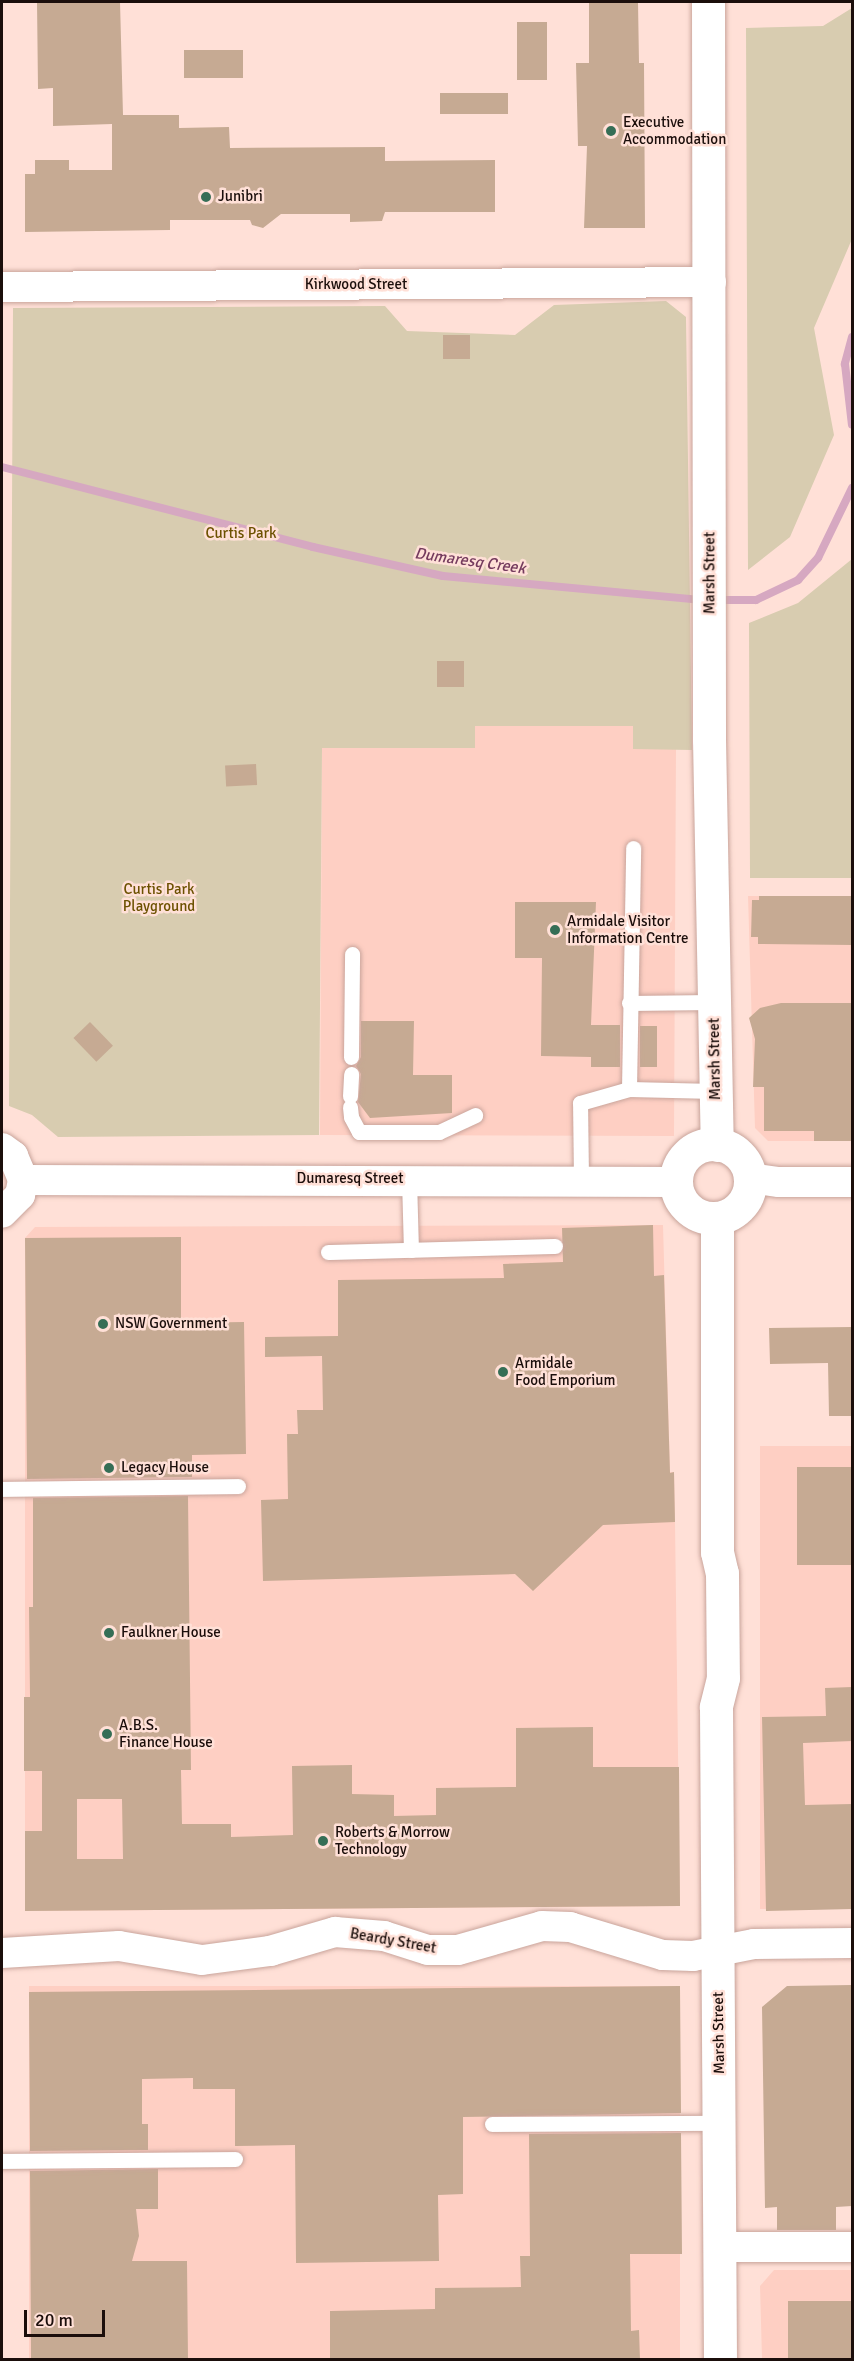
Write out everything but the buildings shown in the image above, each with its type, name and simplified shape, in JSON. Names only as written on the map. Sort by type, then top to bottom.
[{"type":"main road","name":"Marsh Street","points":[[708,2],[711,282],[709,739],[717,1145]]},
{"type":"main road","points":[[717,1145],[743,1159],[750,1178],[746,1199],[738,1208],[717,1218],[688,1209],[676,1182],[678,1169],[689,1154],[705,1146],[717,1145]]},
{"type":"main road","name":"Marsh Street","points":[[717,1218],[717,1552],[722,1573],[723,1678],[716,1707],[720,2360]]},
{"type":"street","name":"Kirkwood Street","points":[[2,287],[711,282]]},
{"type":"street","points":[[2,1148],[13,1156],[23,1180],[20,1195],[2,1213]]},
{"type":"street","points":[[750,1178],[779,1182],[852,1182]]},
{"type":"street","name":"Dumaresq Street","points":[[23,1180],[409,1179],[676,1182]]},
{"type":"street","name":"Beardy Street","points":[[2,1953],[119,1946],[202,1960],[270,1951],[335,1932],[384,1936],[428,1950],[458,1950],[542,1926],[570,1927],[663,1955],[693,1956],[754,1944],[852,1943]]},
{"type":"street","points":[[720,2247],[852,2247]]},
{"type":"lane","points":[[629,1089],[633,848]]},
{"type":"lane","points":[[351,1057],[352,954]]},
{"type":"lane","points":[[629,1003],[714,1002]]},
{"type":"lane","points":[[351,1074],[351,1117],[359,1132],[439,1132],[476,1115]]},
{"type":"lane","points":[[581,1180],[580,1104],[629,1089],[715,1091]]},
{"type":"lane","points":[[409,1179],[411,1250]]},
{"type":"lane","points":[[328,1252],[555,1246]]},
{"type":"lane","points":[[2,1489],[238,1486]]},
{"type":"lane","points":[[492,2124],[719,2123]]},
{"type":"lane","points":[[2,2161],[235,2159]]},
{"type":"shaded area","points":[[475,726],[633,726],[634,749],[676,749],[674,1136],[320,1135],[322,748],[474,748]]},
{"type":"shaded area","points":[[748,896],[852,896],[852,1141],[768,1141],[755,1128]]},
{"type":"shaded area","points":[[663,1225],[670,1472],[674,1472],[680,1906],[25,1911],[25,1238],[35,1227]]},
{"type":"shaded area","points":[[760,1446],[852,1446],[852,1909],[760,1909]]},
{"type":"shaded area","points":[[29,1986],[680,1986],[680,2359],[29,2359]]},
{"type":"shaded area","points":[[774,2270],[852,2270],[852,2359],[762,2359],[760,2286]]},
{"type":"green space","points":[[852,8],[852,239],[814,328],[834,435],[790,537],[748,570],[746,28],[823,26]]},
{"type":"green space","name":"Curtis Park","points":[[666,301],[686,317],[692,750],[633,749],[633,726],[475,726],[475,748],[322,748],[319,1135],[58,1137],[32,1115],[9,1106],[13,308],[385,306],[407,331],[515,335],[554,305]]},
{"type":"green space","points":[[852,559],[852,878],[750,878],[749,623],[798,603]]},
{"type":"waterway","name":"Dumaresq Creek","points":[[852,337],[845,364],[852,425]]},
{"type":"waterway","name":"Dumaresq Creek","points":[[2,467],[313,547],[443,576],[703,600]]},
{"type":"waterway","name":"Dumaresq Creek","points":[[716,600],[756,600],[798,580],[818,558],[852,488]]},
{"type":"place","name":"Executive Accommodation","points":[[611,131]]},
{"type":"place","name":"Junibri","points":[[206,197]]},
{"type":"place","name":"Armidale Visitor Information Centre","points":[[555,930]]},
{"type":"place","name":"NSW Government","points":[[103,1324]]},
{"type":"place","name":"Armidale Food Emporium","points":[[503,1372]]},
{"type":"place","name":"Legacy House","points":[[109,1468]]},
{"type":"place","name":"Faulkner House","points":[[109,1633]]},
{"type":"place","name":"A.B.S. Finance House","points":[[107,1734]]},
{"type":"place","name":"Roberts & Morrow Technology","points":[[323,1841]]},
{"type":"park label","name":"Curtis Park Playground","points":[[159,898]]}]
